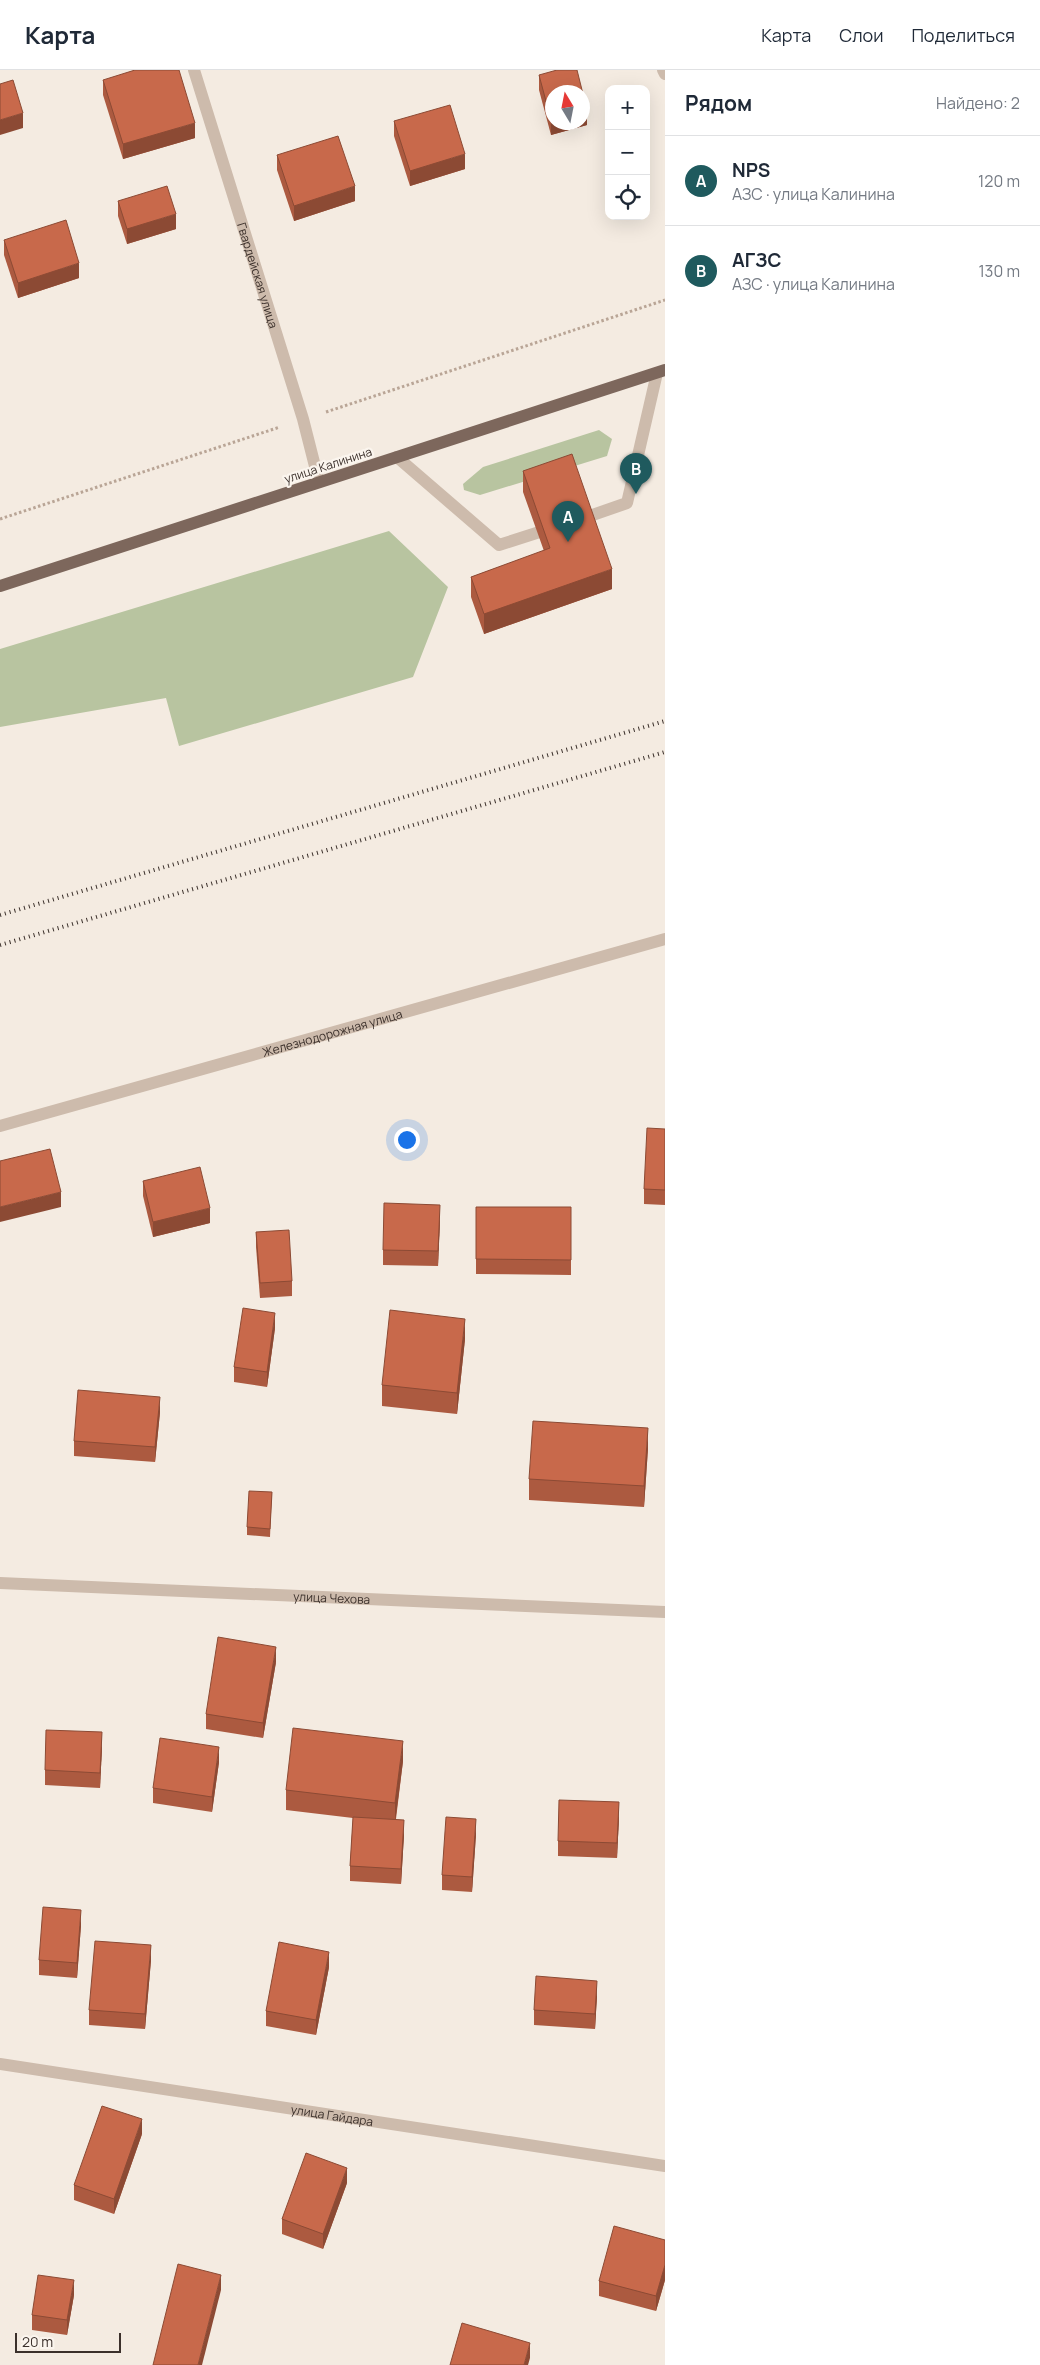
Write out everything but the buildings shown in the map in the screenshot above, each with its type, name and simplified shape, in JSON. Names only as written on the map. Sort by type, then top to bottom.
[{"type":"main road","name":"улица Калинина","points":[[0,586],[661,371]]},
{"type":"street","name":"Гвардейская улица","points":[[194,70],[303,419],[319,482]]},
{"type":"street","points":[[663,70],[665,74]]},
{"type":"street","points":[[397,457],[499,545],[586,517],[627,503],[661,371]]},
{"type":"street","name":"Железнодорожная улица","points":[[0,1126],[665,939]]},
{"type":"street","name":"улица Чехова","points":[[0,1583],[665,1612]]},
{"type":"street","name":"улица Гайдара","points":[[0,2064],[665,2166]]},
{"type":"path","points":[[0,519],[665,300]]},
{"type":"green space","points":[[599,430],[612,439],[607,456],[480,495],[464,490],[463,484],[483,467]]},
{"type":"green space","points":[[389,531],[448,587],[413,677],[179,746],[166,698],[0,727],[0,649]]},
{"type":"railway","points":[[0,915],[665,721]]},
{"type":"railway","points":[[0,945],[665,752]]},
{"type":"place","name":"АГЗС","points":[[636,494]]},
{"type":"place","name":"NPS","points":[[568,542]]}]
